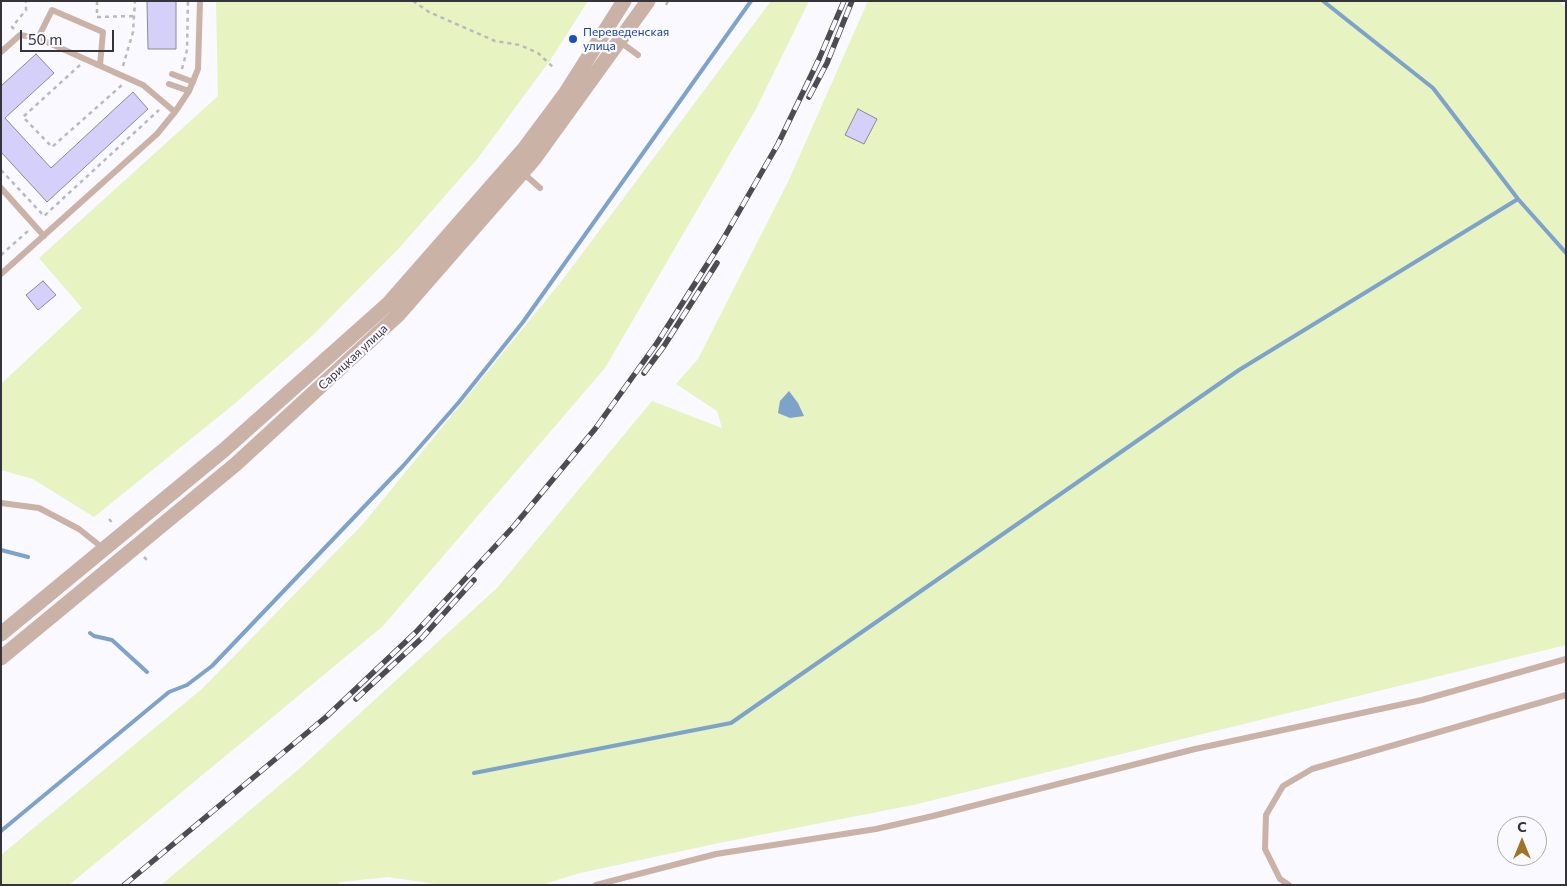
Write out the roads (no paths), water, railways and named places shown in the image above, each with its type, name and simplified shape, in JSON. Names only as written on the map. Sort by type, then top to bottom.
[{"type":"street","name":"Сарицкая улица","points":[[1,634],[224,450],[389,303],[524,149],[565,94],[624,1]]},
{"type":"street","name":"Сарицкая улица","points":[[1,658],[236,464],[398,315],[522,172],[648,1]]},
{"type":"lane","points":[[1,274],[157,134],[174,112],[189,91],[200,55],[200,1]]},
{"type":"lane","points":[[38,38],[52,10],[103,32],[100,66]]},
{"type":"lane","points":[[1,52],[20,35],[38,38],[143,85],[174,112]]},
{"type":"lane","points":[[619,41],[638,54]]},
{"type":"lane","points":[[172,74],[193,82]]},
{"type":"lane","points":[[169,84],[189,91]]},
{"type":"lane","points":[[522,172],[540,188]]},
{"type":"lane","points":[[1,188],[44,236]]},
{"type":"lane","points":[[1,503],[39,508],[79,529],[104,549]]},
{"type":"lane","points":[[596,885],[716,854],[876,829],[933,816],[1195,750],[1422,700],[1566,660]]},
{"type":"lane","points":[[1289,885],[1280,879],[1265,849],[1266,815],[1283,786],[1312,769],[1566,695]]},
{"type":"water","points":[[789,391],[798,403],[804,416],[790,418],[778,413],[780,401]]},
{"type":"waterway","points":[[1,831],[169,692],[187,685],[212,666],[403,466],[459,402],[523,322],[751,1]]},
{"type":"waterway","points":[[1323,1],[1433,88],[1518,199],[1566,253]]},
{"type":"waterway","points":[[474,773],[731,723],[1239,370],[1518,199]]},
{"type":"waterway","points":[[1,550],[28,557]]},
{"type":"waterway","points":[[90,633],[94,636],[112,640],[147,672]]},
{"type":"railway","points":[[124,885],[326,717],[416,632],[514,526],[595,429],[657,343],[722,241],[778,144],[819,59],[844,1]]},
{"type":"railway","points":[[809,97],[827,63],[852,1]]},
{"type":"railway","points":[[644,373],[664,346],[717,263]]},
{"type":"railway","points":[[356,699],[422,638],[474,580]]},
{"type":"place","name":"Переведенская улица","points":[[573,39]]}]
